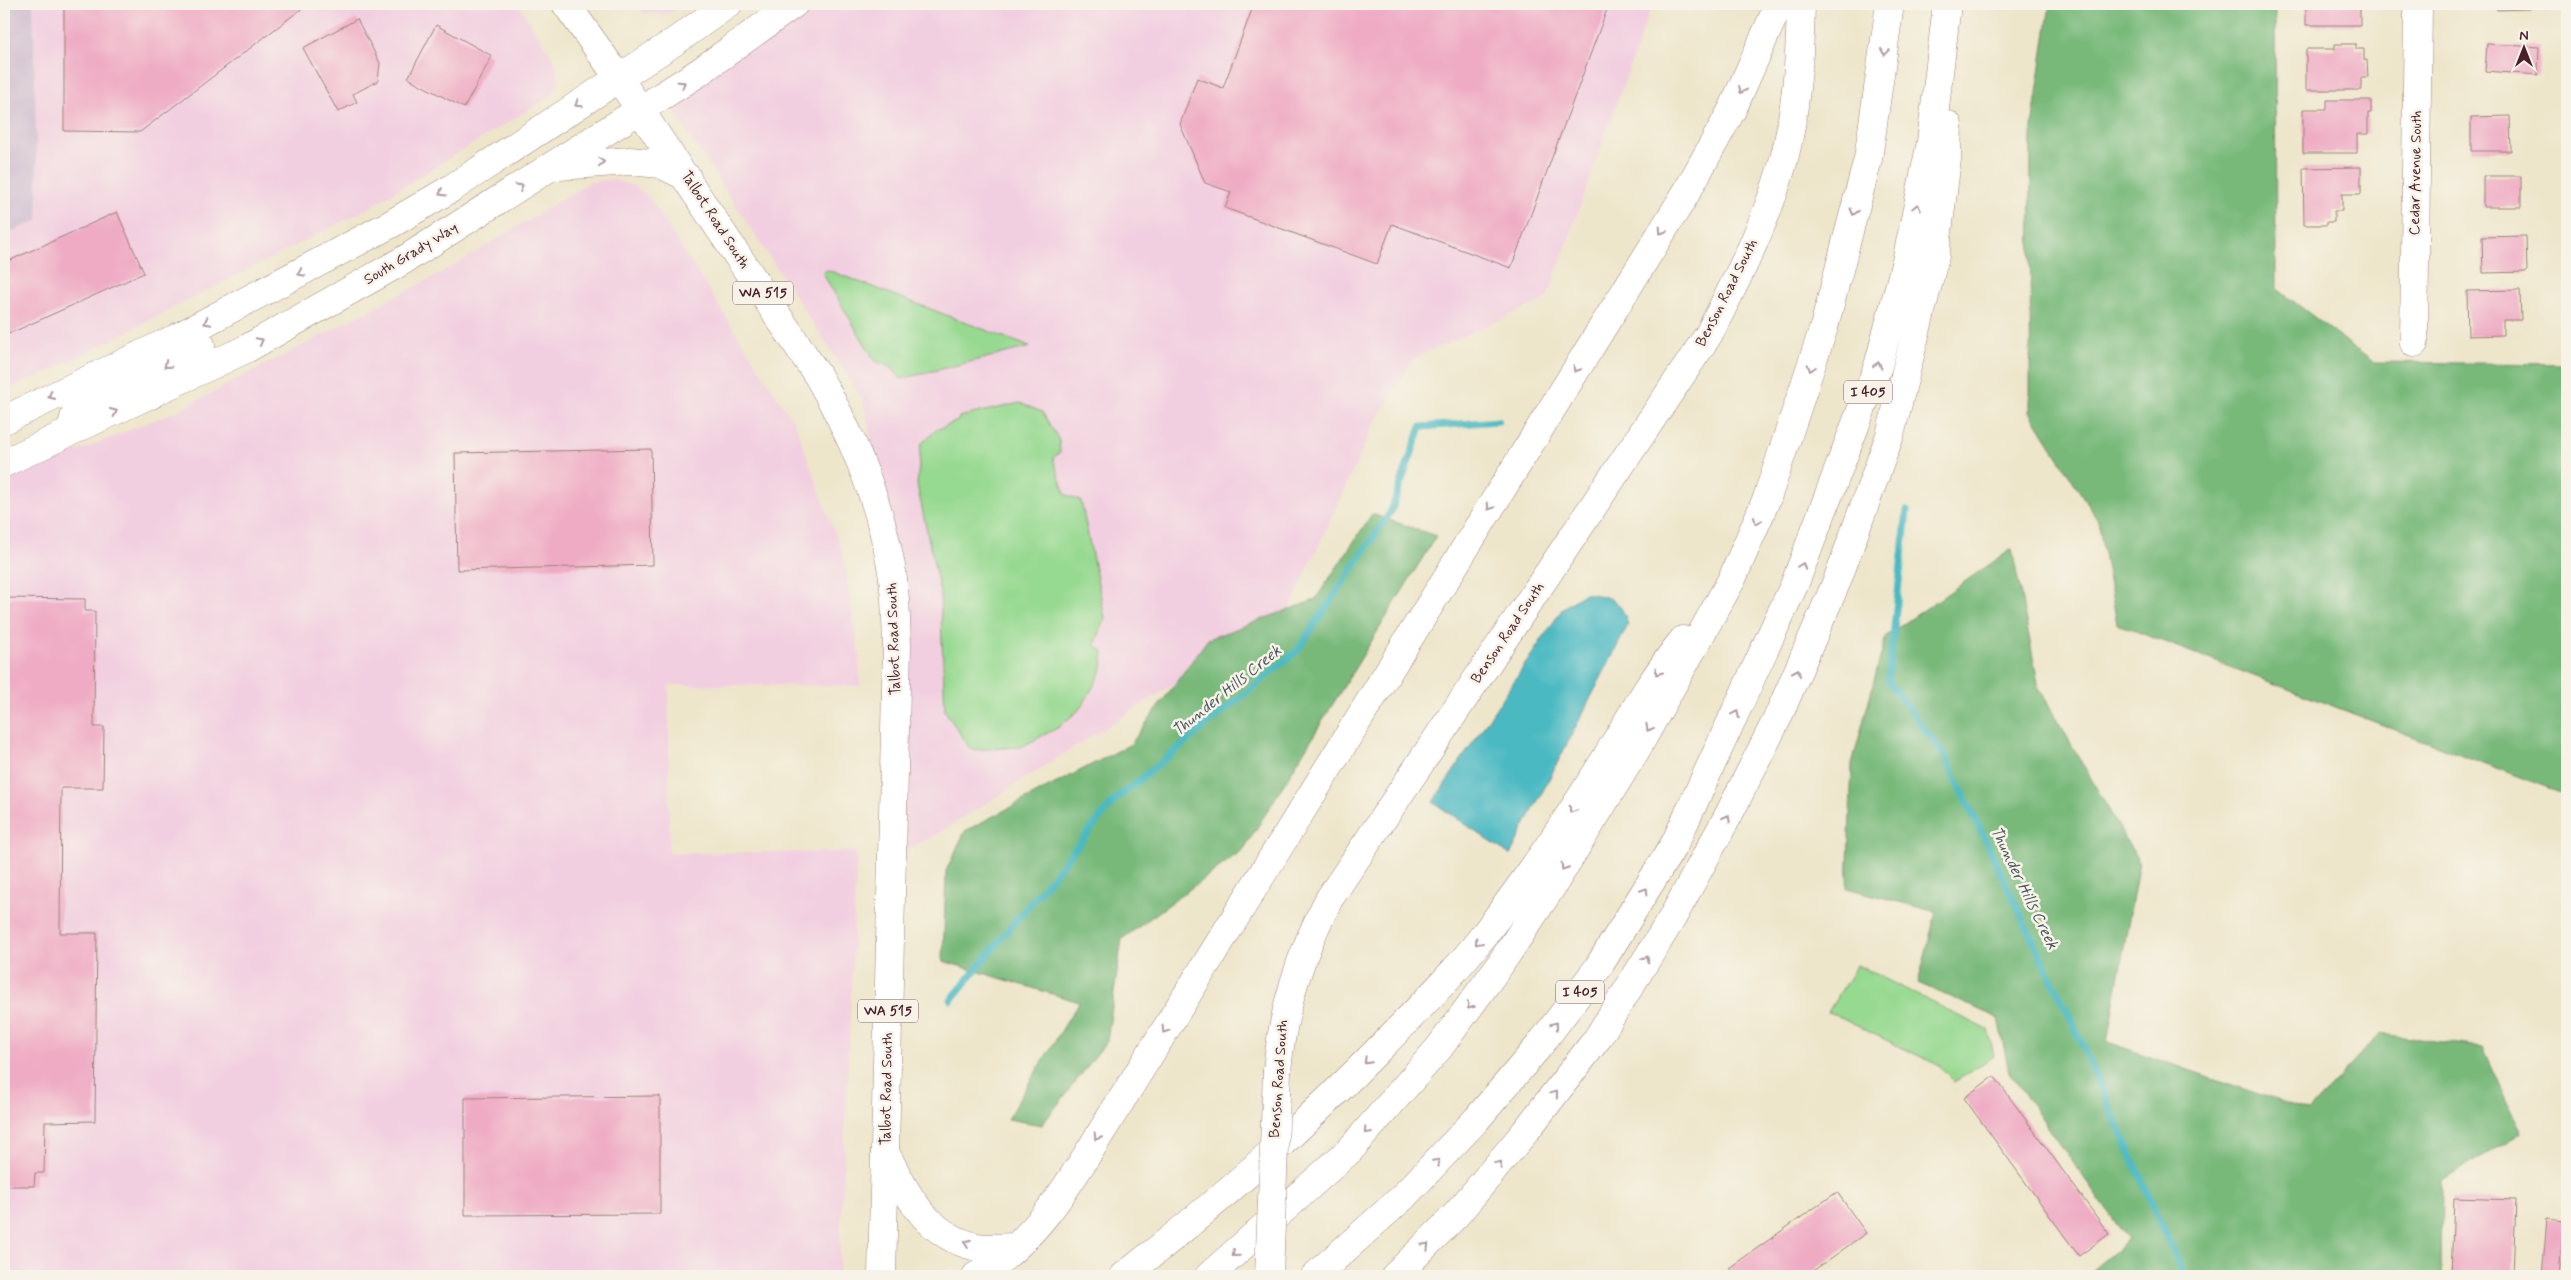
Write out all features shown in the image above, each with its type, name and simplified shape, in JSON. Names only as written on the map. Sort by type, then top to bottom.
[{"type":"main road","name":"Talbot Road South","points":[[566,4],[688,178],[818,376],[837,408],[878,510],[891,568],[897,646],[882,1276]]},
{"type":"main road","points":[[4,420],[239,305],[391,224],[452,188],[618,77],[677,40],[728,4]]},
{"type":"main road","name":"South Grady Way","points":[[4,463],[151,395],[280,331],[392,267],[641,110],[714,62],[794,4]]},
{"type":"main road","points":[[976,1276],[1015,1247],[1045,1217],[1124,1096],[1686,195],[1732,110],[1779,4]]},
{"type":"main road","name":"Benson Road South","points":[[1269,1276],[1277,1071],[1284,1015],[1292,985],[1312,931],[1329,899],[1709,334],[1742,270],[1784,155],[1797,80],[1801,4]]},
{"type":"main road","points":[[1209,1276],[1350,1150],[1438,1048],[1499,966],[1558,876],[1635,752],[1732,579],[1767,498],[1824,327],[1868,159],[1890,4]]},
{"type":"main road","name":"I 405","points":[[1315,1276],[1404,1197],[1489,1105],[1539,1046],[1597,968],[1675,843],[1763,657],[1795,583],[1878,366],[1907,257],[1931,142],[1947,4]]},
{"type":"main road","points":[[1395,1276],[1456,1215],[1525,1132],[1597,1040],[1671,920],[1728,816],[1777,719],[1834,590],[1890,435],[1936,256],[1947,159],[1951,4]]},
{"type":"main road","name":"Cedar Avenue South","points":[[2414,343],[2418,4]]},
{"type":"main road","points":[[552,167],[630,161],[660,164],[688,178]]},
{"type":"main road","points":[[391,224],[392,267]]},
{"type":"main road","points":[[151,395],[154,380],[168,363],[235,328],[239,305]]},
{"type":"main road","points":[[70,433],[76,411],[131,378],[137,368],[138,356]]},
{"type":"main road","points":[[1124,1276],[1222,1197],[1318,1110],[1426,1001],[1476,944],[1534,868],[1592,781],[1656,673],[1732,579]]},
{"type":"main road","points":[[885,1152],[910,1199],[939,1232],[977,1247],[1015,1247]]},
{"type":"main road","points":[[1345,1276],[1404,1197]]},
{"type":"shaded area","points":[[4,4],[33,4],[38,220],[4,235]]},
{"type":"shaded area","points":[[33,4],[518,4],[556,63],[559,80],[551,96],[365,210],[48,372],[4,391],[4,235],[38,220]]},
{"type":"shaded area","points":[[632,4],[684,4],[676,10],[662,15],[645,13]]},
{"type":"shaded area","points":[[776,4],[1652,4],[1547,299],[1414,358],[1376,420],[1288,612],[934,836],[902,852],[903,591],[863,400],[662,93]]},
{"type":"shaded area","points":[[611,179],[635,186],[650,199],[795,424],[843,554],[859,655],[860,686],[669,685],[669,853],[857,852],[839,1276],[4,1276],[4,481],[179,410],[452,267],[590,182]]},
{"type":"green space","points":[[2050,4],[2275,4],[2276,288],[2373,362],[2567,364],[2567,795],[2117,624],[2098,521],[2030,412],[2031,134]]},
{"type":"green space","points":[[828,270],[1030,347],[901,379],[892,368],[875,361],[822,272]]},
{"type":"green space","points":[[1020,403],[1042,412],[1059,440],[1060,452],[1053,458],[1065,494],[1081,501],[1105,618],[1095,645],[1104,653],[1101,673],[1081,708],[1059,727],[1021,747],[971,750],[945,711],[940,592],[917,485],[921,444],[936,430],[958,421],[959,417]]},
{"type":"green space","points":[[1372,514],[1436,536],[1244,849],[1122,939],[1107,1041],[1042,1125],[1007,1119],[1079,1002],[943,961],[946,871],[965,831],[1131,744],[1208,639],[1315,600]]},
{"type":"green space","points":[[2012,549],[2039,688],[2139,862],[2107,1042],[2308,1111],[2380,1034],[2482,1047],[2521,1133],[2442,1181],[2441,1276],[2085,1276],[2128,1240],[2009,1072],[1998,1018],[1918,983],[1936,912],[1847,888],[1852,764],[1886,636]]},
{"type":"green space","points":[[1857,965],[1988,1030],[1994,1056],[1954,1082],[1940,1066],[1828,1012]]},
{"type":"water","points":[[1585,593],[1602,596],[1614,601],[1622,610],[1628,625],[1510,855],[1433,802],[1563,608]]},
{"type":"building","points":[[64,4],[304,4],[304,7],[140,132],[64,131]]},
{"type":"building","points":[[1254,4],[1609,4],[1511,268],[1392,224],[1377,264],[1225,208],[1231,192],[1205,183],[1180,124],[1197,78],[1223,88]]},
{"type":"building","points":[[2306,4],[2371,4],[2371,6],[2360,6],[2360,25],[2306,25]]},
{"type":"building","points":[[2497,4],[2529,4],[2529,9],[2497,10]]},
{"type":"building","points":[[357,19],[380,63],[378,81],[353,94],[357,102],[338,112],[303,48]]},
{"type":"building","points":[[436,25],[492,56],[464,108],[408,78]]},
{"type":"building","points":[[2335,44],[2356,44],[2356,49],[2364,49],[2364,60],[2367,60],[2368,77],[2361,77],[2361,90],[2306,90],[2306,49],[2335,49]]},
{"type":"building","points":[[2487,44],[2539,47],[2538,75],[2485,71]]},
{"type":"building","points":[[2327,100],[2371,100],[2371,113],[2368,113],[2368,134],[2357,134],[2357,153],[2303,153],[2303,109],[2327,109]]},
{"type":"building","points":[[2510,116],[2511,151],[2471,151],[2471,117]]},
{"type":"building","points":[[2361,167],[2361,194],[2342,194],[2342,211],[2334,211],[2334,222],[2327,222],[2327,225],[2304,225],[2303,168]]},
{"type":"building","points":[[2483,176],[2521,176],[2521,207],[2483,207]]},
{"type":"building","points":[[117,212],[144,273],[4,336],[4,263]]},
{"type":"building","points":[[2526,236],[2527,272],[2483,273],[2482,237]]},
{"type":"building","points":[[2520,290],[2521,320],[2503,320],[2503,335],[2468,336],[2467,291]]},
{"type":"building","points":[[651,449],[653,565],[457,570],[455,453]]},
{"type":"building","points":[[4,598],[85,599],[85,611],[95,611],[94,727],[104,727],[103,788],[61,788],[60,933],[97,933],[95,1121],[45,1122],[44,1173],[35,1173],[34,1186],[4,1186]]},
{"type":"building","points":[[1994,1076],[2109,1234],[2079,1256],[1964,1098]]},
{"type":"building","points":[[660,1096],[660,1214],[465,1215],[465,1098]]},
{"type":"building","points":[[1837,1192],[1866,1233],[1806,1276],[1735,1276],[1729,1268]]},
{"type":"building","points":[[2454,1198],[2516,1200],[2513,1276],[2451,1276]]},
{"type":"building","points":[[2547,1219],[2564,1221],[2559,1276],[2542,1276]]},
{"type":"waterway","name":"Thunder Hills Creek","points":[[951,1000],[1115,800],[1297,651],[1391,511],[1421,427],[1498,421]]},
{"type":"waterway","name":"Thunder Hills Creek","points":[[1907,511],[1888,681],[1945,756],[2073,1024],[2184,1276]]}]
